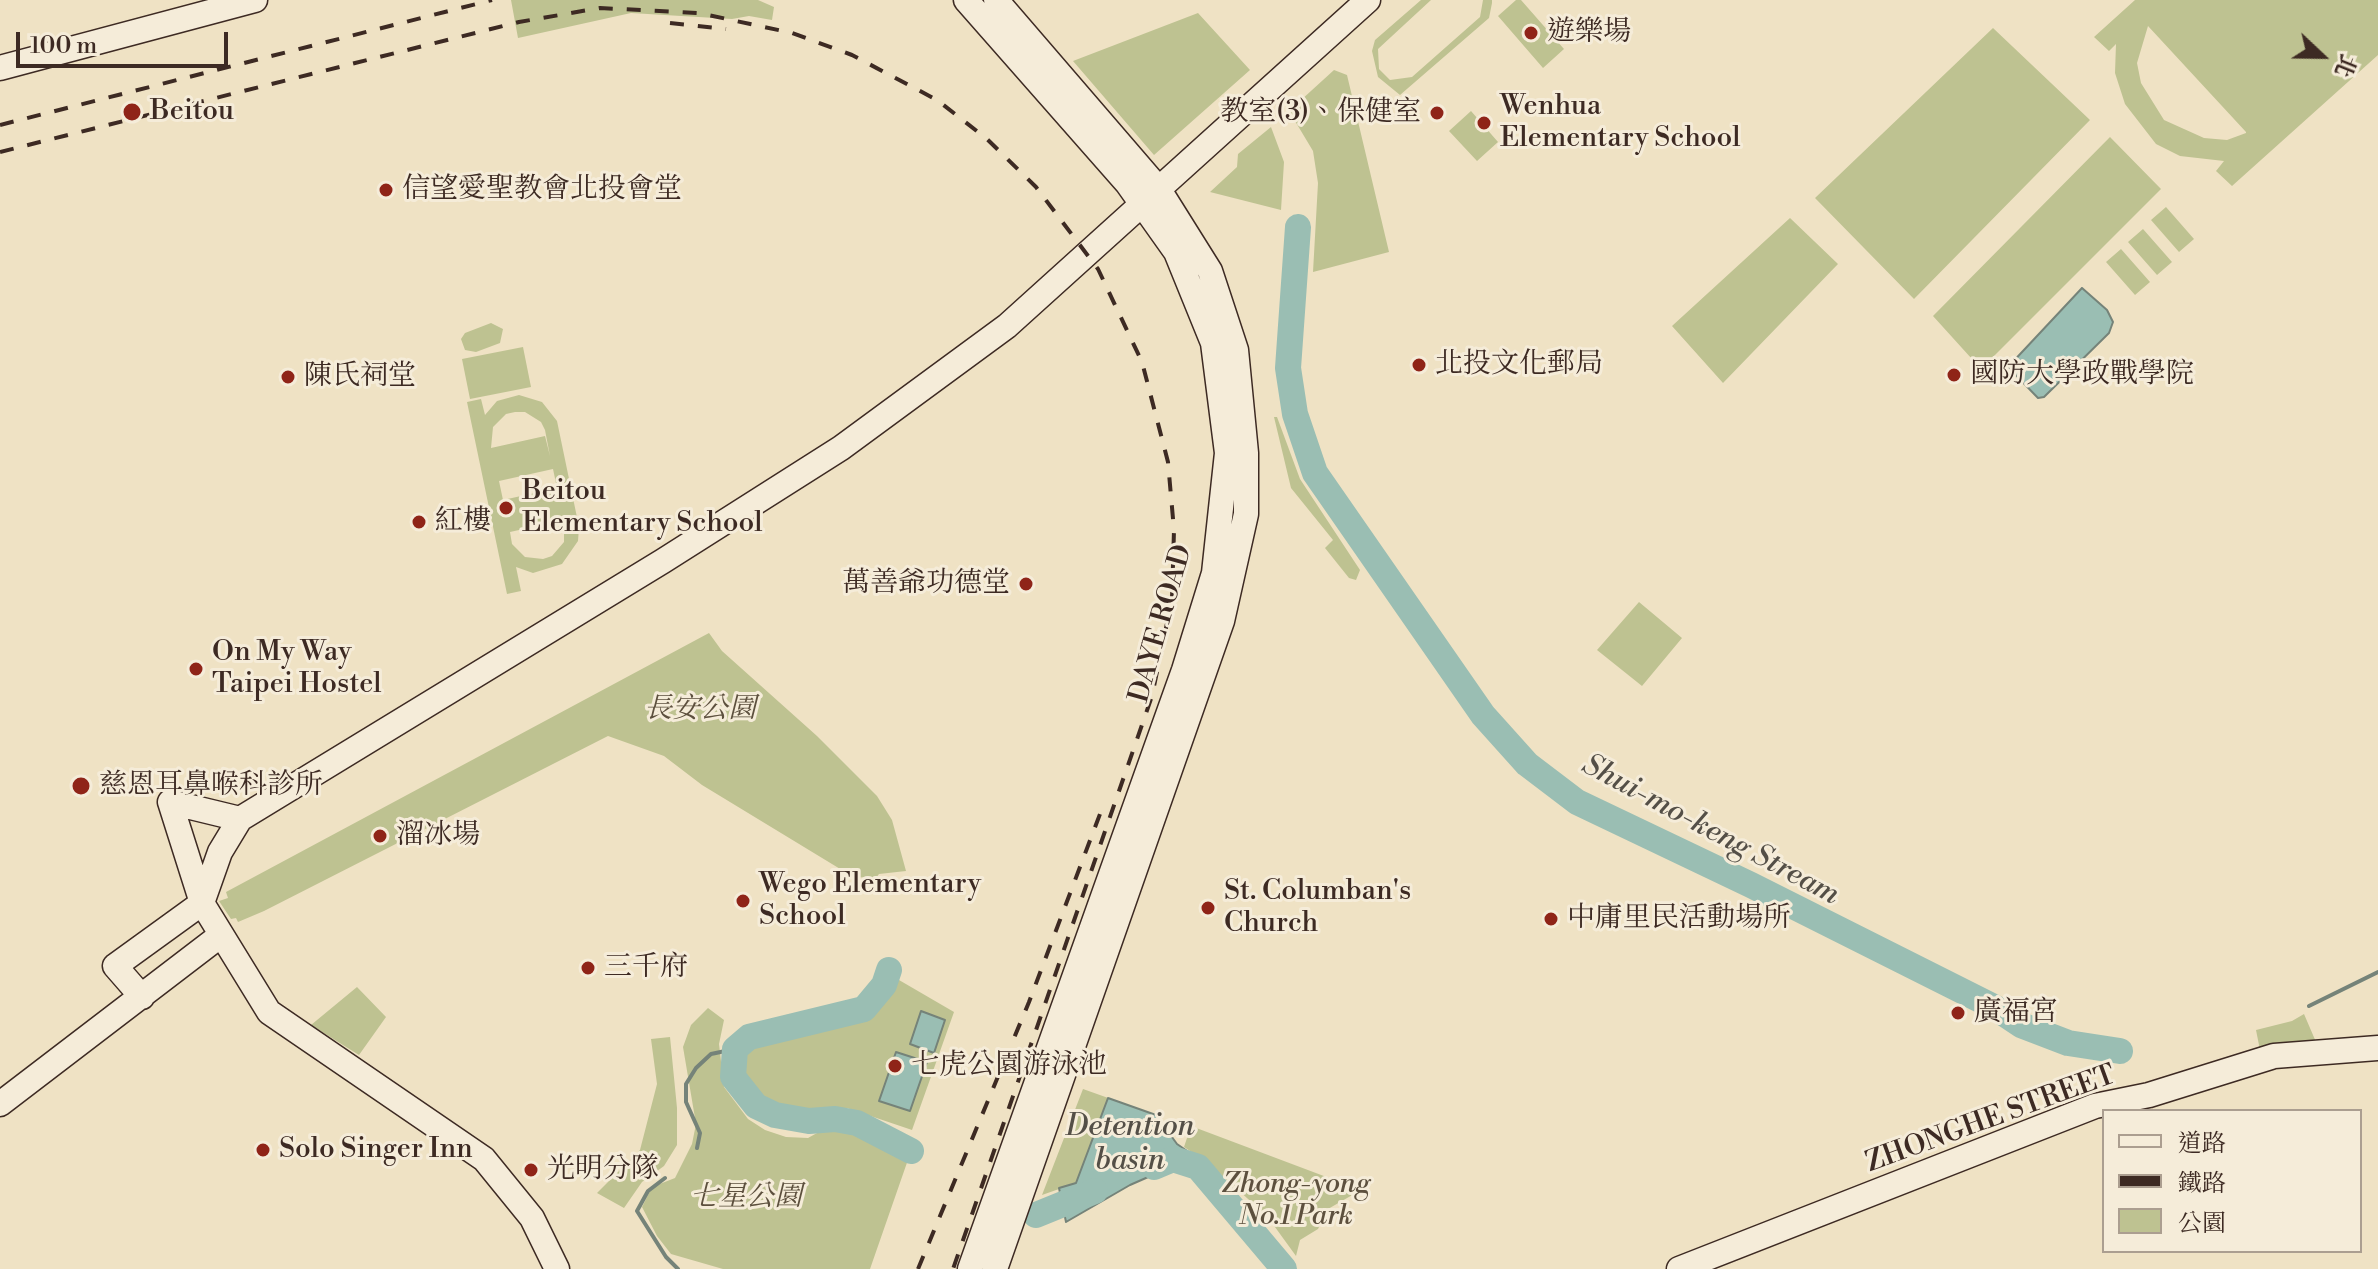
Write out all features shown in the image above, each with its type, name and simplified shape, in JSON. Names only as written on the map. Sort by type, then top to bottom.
[{"type":"street","points":[[0,68],[255,0]]},
{"type":"street","name":"DAYE ROAD","points":[[966,0],[1150,196],[1213,343],[1227,453],[1214,573],[1184,670],[970,1269]]},
{"type":"street","name":"DAYE ROAD","points":[[995,1269],[1204,678],[1235,574],[1246,514],[1246,453],[1236,350],[1210,271],[996,0]]},
{"type":"street","points":[[142,997],[115,966],[202,903],[220,852],[240,819],[598,602],[841,448],[1007,326],[1368,0]]},
{"type":"street","points":[[240,819],[170,802],[202,903],[269,1012],[484,1159],[532,1218],[557,1269]]},
{"type":"street","points":[[0,1104],[221,935]]},
{"type":"street","name":"ZHONGHE STREET","points":[[1679,1269],[2095,1106],[2149,1095],[2274,1056],[2378,1048]]},
{"type":"green space","points":[[511,0],[758,0],[774,7],[772,20],[749,16],[732,19],[631,13],[518,38]]},
{"type":"green space","points":[[1421,0],[1431,0],[1378,49],[1379,69],[1390,80],[1412,77],[1480,17],[1483,0],[1492,0],[1492,3],[1489,18],[1400,95],[1378,77],[1372,51],[1375,40]]},
{"type":"green space","name":"遊樂場","points":[[1516,0],[1521,0],[1564,49],[1543,68],[1498,16]]},
{"type":"green space","points":[[2135,0],[2378,0],[2378,55],[2232,186],[2216,171],[2224,161],[2180,156],[2156,144],[2125,104],[2115,73],[2116,44],[2109,51],[2094,37]],"holes":[[[2148,26],[2246,132],[2227,140],[2204,138],[2164,120],[2141,83],[2137,63]]]},
{"type":"green space","points":[[1198,13],[1250,70],[1154,155],[1073,61]]},
{"type":"green space","points":[[1993,28],[2090,120],[1914,299],[1815,198]]},
{"type":"green space","points":[[1334,70],[1347,75],[1389,252],[1313,272],[1318,183],[1313,151],[1289,111]]},
{"type":"green space","points":[[1471,111],[1498,142],[1477,161],[1449,131]]},
{"type":"green space","points":[[1271,127],[1284,162],[1281,210],[1210,192],[1237,167],[1238,154]]},
{"type":"green space","points":[[2110,137],[2161,189],[1981,369],[1933,316]]},
{"type":"green space","points":[[2166,207],[2194,239],[2179,252],[2151,220]]},
{"type":"green space","points":[[1790,218],[1838,264],[1723,383],[1672,326]]},
{"type":"green space","points":[[2143,229],[2172,262],[2157,275],[2128,242]]},
{"type":"green space","points":[[2121,249],[2150,282],[2135,295],[2106,262]]},
{"type":"green space","points":[[491,323],[503,329],[500,343],[476,352],[465,350],[461,339],[465,333]]},
{"type":"green space","points":[[523,347],[531,387],[470,399],[462,359]]},
{"type":"green space","points":[[519,395],[542,402],[557,421],[579,527],[578,541],[562,564],[533,573],[516,567],[521,591],[507,594],[467,402],[481,399],[485,415],[497,401]],"holes":[[[525,412],[541,422],[545,430],[550,456],[545,436],[491,448],[493,427],[506,414]],[[553,469],[557,488],[503,500],[499,481]],[[564,520],[564,542],[552,556],[543,559],[525,557],[512,544],[510,532]]]},
{"type":"green space","points":[[1274,417],[1277,417],[1300,479],[1360,570],[1356,580],[1349,578],[1325,548],[1333,540],[1291,488]]},
{"type":"green space","points":[[1639,602],[1682,638],[1642,686],[1597,650]]},
{"type":"green space","name":"長安公園","points":[[709,633],[722,651],[817,736],[877,796],[892,820],[906,871],[879,874],[872,883],[865,877],[855,878],[702,785],[664,756],[608,736],[264,911],[238,922],[236,918],[231,919],[219,901],[228,898],[226,892]]},
{"type":"green space","points":[[899,980],[954,1012],[912,1130],[847,1108],[782,1110],[760,1100],[741,1077],[737,1054],[747,1038],[776,1042],[869,1018]]},
{"type":"green space","points":[[357,987],[386,1017],[359,1055],[311,1025]]},
{"type":"green space","name":"七星公園","points":[[708,1008],[724,1020],[719,1044],[724,1087],[748,1119],[765,1130],[786,1137],[808,1138],[826,1128],[848,1127],[910,1154],[870,1269],[723,1269],[671,1254],[657,1236],[642,1207],[652,1187],[675,1178],[692,1144],[696,1124],[683,1047],[691,1025]]},
{"type":"green space","points":[[2304,1014],[2316,1042],[2260,1050],[2256,1030],[2292,1021]]},
{"type":"green space","points":[[670,1037],[677,1145],[664,1166],[642,1182],[624,1208],[597,1193],[640,1150],[657,1084],[651,1039]]},
{"type":"green space","points":[[1083,1089],[1156,1115],[1076,1183],[1042,1195]]},
{"type":"green space","name":"Zhong-yong No.1 Park","points":[[1191,1126],[1361,1190],[1328,1209],[1318,1229],[1300,1240],[1296,1256],[1267,1216],[1208,1163],[1184,1147]]},
{"type":"water","points":[[2082,288],[2107,310],[2113,322],[2109,333],[2044,397],[2038,398],[2008,367]]},
{"type":"water","points":[[921,1011],[945,1020],[934,1053],[910,1044]]},
{"type":"water","points":[[896,1052],[927,1062],[910,1111],[879,1101]]},
{"type":"water","name":"Detention basin","points":[[1108,1098],[1156,1115],[1177,1144],[1190,1153],[1184,1171],[1171,1167],[1130,1185],[1066,1222],[1059,1188],[1076,1183]]},
{"type":"waterway","name":"Shui-mo-keng Stream","points":[[1298,227],[1288,368],[1295,414],[1315,473],[1483,715],[1527,764],[1577,802],[1994,1007],[2021,1025],[2068,1043],[2120,1051]]},
{"type":"waterway","points":[[889,970],[884,985],[864,1009],[749,1037],[735,1049],[733,1077],[756,1106],[775,1115],[809,1121],[835,1119],[857,1123],[911,1151]]},
{"type":"waterway","name":"Shui-mo-keng Stream","points":[[2309,1006],[2378,972]]},
{"type":"waterway","points":[[697,1148],[700,1133],[686,1102],[686,1084],[696,1068],[711,1054],[735,1049]]},
{"type":"waterway","points":[[1154,1167],[1173,1159],[1198,1167],[1284,1269]]},
{"type":"waterway","points":[[665,1178],[648,1191],[637,1211],[666,1257],[678,1269]]},
{"type":"waterway","points":[[1036,1215],[1095,1191]]},
{"type":"railway","points":[[0,125],[492,0]]},
{"type":"railway","points":[[0,152],[519,22],[600,8],[699,13],[792,33],[852,55],[937,100],[987,139],[1036,187],[1098,269],[1142,362],[1168,462],[1174,530],[1172,599],[1152,696],[953,1269]]},
{"type":"railway","points":[[670,23],[726,29]]},
{"type":"railway","points":[[918,1269],[1029,1002],[1100,814]]},
{"type":"place","name":"遊樂場","points":[[1531,33]]},
{"type":"place","name":"Beitou","points":[[132,112]]},
{"type":"place","name":"教室(3)、保健室","points":[[1437,113]]},
{"type":"place","name":"Wenhua Elementary School","points":[[1484,123]]},
{"type":"place","name":"信望愛聖教會北投會堂","points":[[386,190]]},
{"type":"place","name":"北投文化郵局","points":[[1419,365]]},
{"type":"place","name":"國防大學政戰學院","points":[[1954,375]]},
{"type":"place","name":"陳氏祠堂","points":[[288,377]]},
{"type":"place","name":"Beitou Elementary School","points":[[506,508]]},
{"type":"place","name":"紅樓","points":[[419,522]]},
{"type":"place","name":"萬善爺功德堂","points":[[1026,584]]},
{"type":"place","name":"On My Way Taipei Hostel","points":[[196,669]]},
{"type":"place","name":"慈恩耳鼻喉科診所","points":[[81,786]]},
{"type":"place","name":"溜冰場","points":[[380,836]]},
{"type":"place","name":"Wego Elementary School","points":[[743,901]]},
{"type":"place","name":"St. Columban's Church","points":[[1208,908]]},
{"type":"place","name":"中庸里民活動場所","points":[[1551,919]]},
{"type":"place","name":"三千府","points":[[588,968]]},
{"type":"place","name":"廣福宮","points":[[1958,1013]]},
{"type":"place","name":"七虎公園游泳池","points":[[895,1066]]},
{"type":"place","name":"Solo Singer Inn","points":[[263,1150]]},
{"type":"place","name":"光明分隊","points":[[531,1170]]}]
